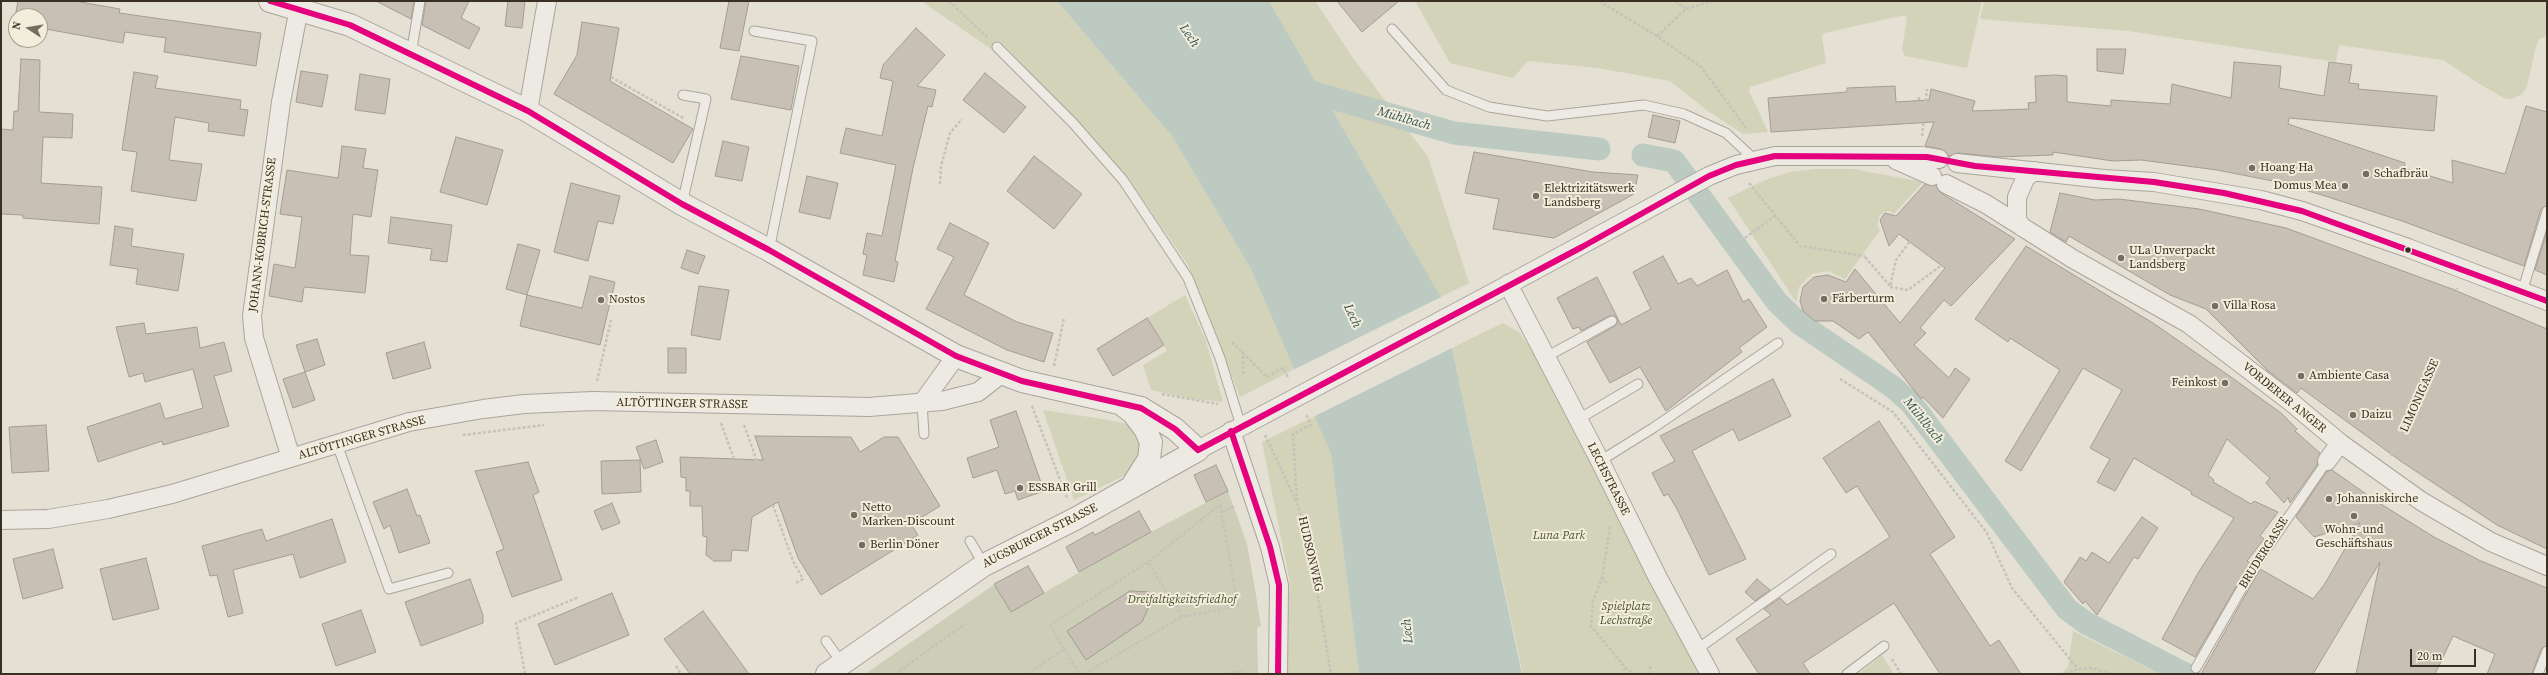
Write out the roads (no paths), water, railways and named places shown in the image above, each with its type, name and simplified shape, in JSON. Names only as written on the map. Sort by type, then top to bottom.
[{"type":"street","points":[[270,1],[299,8],[350,25],[528,111],[682,204],[769,250],[956,356],[1001,374],[1036,384],[1141,408],[1162,420],[1198,450]]},
{"type":"street","points":[[528,111],[547,1]]},
{"type":"street","name":"JOHANN-KOBRICH-STRASSE","points":[[291,458],[254,338],[252,316],[281,102],[299,8]]},
{"type":"street","name":"AUGSBURGER STRASSE","points":[[834,668],[984,565],[1075,519],[1249,422],[1508,284],[1582,247],[1709,176],[1754,159],[1775,156],[1878,156]]},
{"type":"street","points":[[1878,156],[1921,156],[1939,159]]},
{"type":"street","name":"VORDERER ANGER","points":[[1878,156],[1901,162],[1939,186],[1986,204],[2073,259],[2189,324],[2291,402],[2340,443],[2381,474],[2457,524],[2491,542],[2547,566]]},
{"type":"street","points":[[1957,163],[2035,172],[2154,182],[2261,200],[2302,211],[2547,301]]},
{"type":"street","points":[[2022,227],[2017,220],[2017,197],[2026,177],[2035,172]]},
{"type":"street","name":"LECHSTRASSE","points":[[1508,284],[1577,420],[1600,461],[1615,494],[1710,674]]},
{"type":"street","points":[[922,403],[956,356]]},
{"type":"street","name":"ALTÖTTINGER STRASSE","points":[[1,520],[48,519],[108,509],[172,494],[409,422],[483,408],[524,404],[593,401],[715,405],[868,407],[922,403],[978,392],[1001,374]]},
{"type":"street","points":[[1119,403],[1133,413],[1145,429],[1151,442],[1148,459],[1141,474],[1130,488]]},
{"type":"street","points":[[1249,422],[1270,547],[1279,585],[1278,674]]},
{"type":"street","name":"BRUDERGASSE","points":[[2327,461],[2340,443]]},
{"type":"lane","points":[[411,54],[420,1]]},
{"type":"lane","points":[[1392,29],[1446,90],[1489,107],[1547,116],[1644,105],[1684,114],[1726,133],[1754,159]]},
{"type":"lane","points":[[754,31],[812,41],[769,250]]},
{"type":"lane","points":[[997,47],[1073,123],[1123,180],[1188,278],[1220,358],[1249,422]]},
{"type":"lane","points":[[682,95],[706,99],[682,204]]},
{"type":"lane","points":[[2522,292],[2547,211]]},
{"type":"lane","points":[[1546,357],[1612,321]]},
{"type":"lane","points":[[1600,461],[1653,428],[1778,343]]},
{"type":"lane","points":[[1577,420],[1638,384]]},
{"type":"lane","points":[[922,403],[924,434]]},
{"type":"lane","points":[[337,444],[389,590],[448,573]]},
{"type":"lane","name":"BRUDERGASSE","points":[[2196,668],[2258,561],[2327,461]]},
{"type":"lane","points":[[970,541],[984,565]]},
{"type":"lane","points":[[1696,650],[1831,554]]},
{"type":"lane","points":[[826,641],[834,668]]},
{"type":"lane","points":[[1847,674],[1884,646]]},
{"type":"lane","points":[[2538,674],[2547,651]]},
{"type":"water","name":"Lech","points":[[1057,1],[1269,1],[1441,297],[1522,674],[1359,674],[1331,454],[1251,269],[1172,136]]},
{"type":"waterway","name":"Mühlbach","points":[[1294,87],[1454,133],[1599,149]]},
{"type":"waterway","name":"Mühlbach","points":[[1643,155],[1674,161],[1777,302],[1799,323],[1893,387],[1911,403],[2067,609],[2086,623],[2185,674]]},
{"type":"place","name":"Hoang Ha","points":[[2252,168]]},
{"type":"place","name":"Schafbräu","points":[[2366,174]]},
{"type":"place","name":"Domus Mea","points":[[2345,186]]},
{"type":"place","name":"Elektrizitätswerk Landsberg","points":[[1536,196]]},
{"type":"place","name":"ULa Unverpackt Landsberg","points":[[2121,258]]},
{"type":"place","name":"Färberturm","points":[[1824,299]]},
{"type":"place","name":"Nostos","points":[[601,300]]},
{"type":"place","name":"Villa Rosa","points":[[2215,306]]},
{"type":"place","name":"Ambiente Casa","points":[[2301,376]]},
{"type":"place","name":"Feinkost","points":[[2225,383]]},
{"type":"place","name":"Daizu","points":[[2353,415]]},
{"type":"place","name":"ESSBAR Grill","points":[[1020,488]]},
{"type":"place","name":"Johanniskirche","points":[[2329,499]]},
{"type":"place","name":"Netto Marken-Discount","points":[[854,515]]},
{"type":"place","name":"Wohn- und Geschäftshaus","points":[[2354,516]]},
{"type":"place","name":"Berlin Döner","points":[[862,545]]},
{"type":"park label","name":"Luna Park","points":[[1559,536]]},
{"type":"park label","name":"Dreifaltigkeitsfriedhof","points":[[1182,600]]},
{"type":"park label","name":"Spielplatz Lechstraße","points":[[1626,614]]}]
